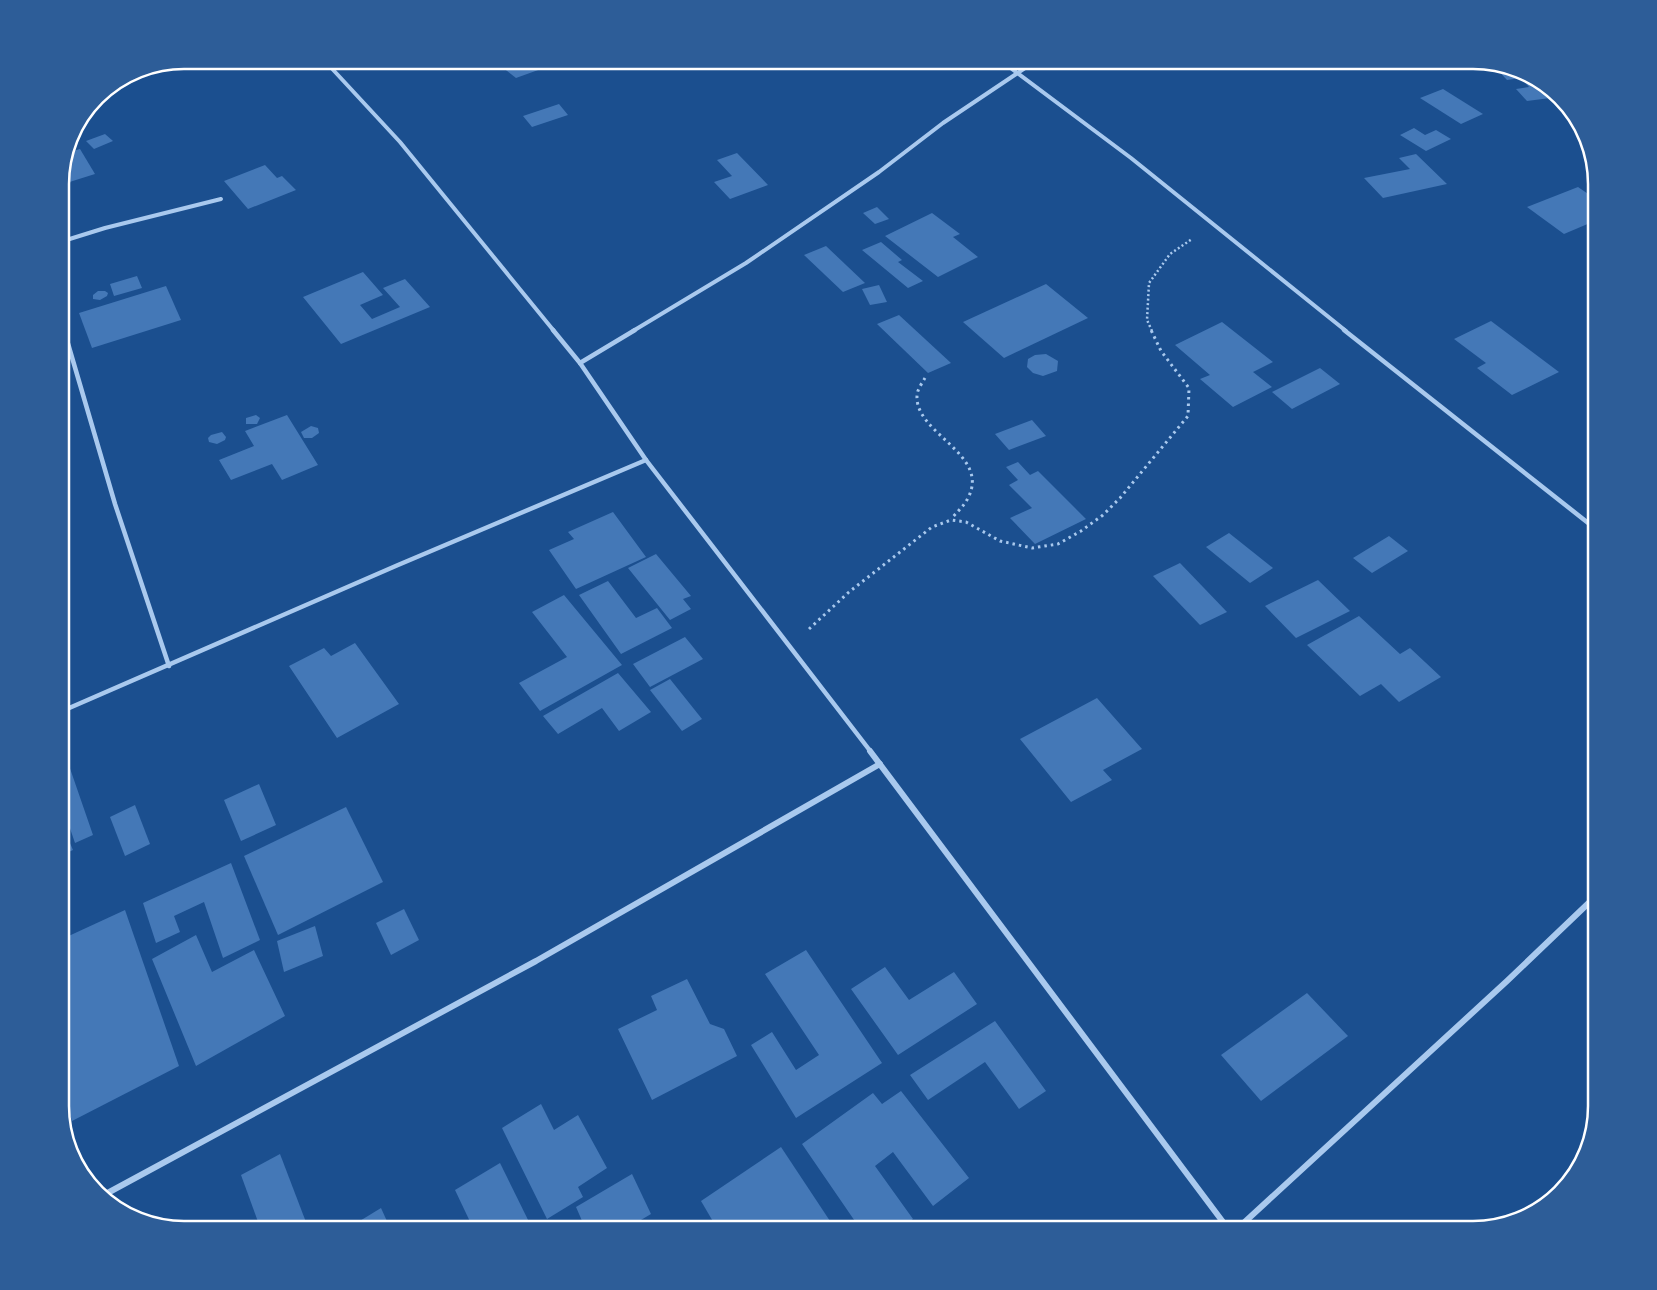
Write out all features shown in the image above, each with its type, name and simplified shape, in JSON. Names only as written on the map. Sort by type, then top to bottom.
[{"type":"street","points":[[332,69],[400,142],[580,364],[646,460],[880,764],[1222,1221]]},
{"type":"street","points":[[1012,69],[1131,158],[1212,225],[1588,523]]},
{"type":"street","points":[[580,364],[746,263],[1023,69]]},
{"type":"street","points":[[69,239],[104,228],[221,199]]},
{"type":"street","points":[[69,347],[115,504],[169,666]]},
{"type":"street","points":[[69,708],[398,565],[646,460]]},
{"type":"street","points":[[109,1192],[536,961],[880,764]]},
{"type":"street","points":[[1246,1221],[1500,988],[1588,904]]},
{"type":"path","points":[[790,647],[849,592],[932,527],[950,520],[966,522],[1000,541],[1032,548],[1058,544],[1081,531],[1103,515],[1120,498],[1188,416],[1189,388],[1161,351],[1147,320],[1149,283],[1170,254],[1212,225]]},
{"type":"path","points":[[925,378],[918,390],[917,398],[920,407],[928,421],[958,451],[973,479],[969,496],[950,520]]},
{"type":"building","points":[[504,69],[541,69],[516,78]]},
{"type":"building","points":[[1500,72],[1518,78],[1507,80]]},
{"type":"building","points":[[1523,81],[1537,88],[1549,98],[1527,101],[1516,89],[1529,87]]},
{"type":"building","points":[[1443,89],[1483,114],[1461,124],[1420,98]]},
{"type":"building","points":[[559,104],[568,115],[532,127],[523,116]]},
{"type":"building","points":[[1414,128],[1425,135],[1436,130],[1451,139],[1426,151],[1400,135]]},
{"type":"building","points":[[105,134],[113,141],[94,149],[86,141]]},
{"type":"building","points":[[80,149],[95,174],[69,182],[70,169],[74,151]]},
{"type":"building","points":[[737,153],[768,185],[730,199],[714,182],[732,176],[717,160]]},
{"type":"building","points":[[1416,154],[1447,184],[1383,198],[1364,178],[1410,169],[1399,158]]},
{"type":"building","points":[[265,165],[277,178],[282,176],[296,190],[248,209],[224,181]]},
{"type":"building","points":[[1578,187],[1588,194],[1588,224],[1564,234],[1527,207]]},
{"type":"building","points":[[877,207],[889,219],[875,224],[863,213]]},
{"type":"building","points":[[932,213],[960,234],[953,237],[978,257],[938,277],[885,236]]},
{"type":"building","points":[[881,242],[902,260],[898,262],[923,281],[908,288],[862,250]]},
{"type":"building","points":[[826,246],[865,283],[843,292],[804,255]]},
{"type":"building","points":[[363,272],[383,295],[360,305],[372,319],[400,307],[383,288],[405,279],[430,307],[341,344],[303,297]]},
{"type":"building","points":[[137,276],[142,288],[114,296],[110,284]]},
{"type":"building","points":[[1046,284],[1088,318],[1004,358],[963,322]]},
{"type":"building","points":[[879,285],[887,302],[870,305],[862,289]]},
{"type":"building","points":[[166,286],[181,320],[92,348],[79,313]]},
{"type":"building","points":[[98,291],[105,291],[108,293],[107,296],[100,300],[93,299],[93,295]]},
{"type":"building","points":[[899,315],[951,363],[928,373],[877,324]]},
{"type":"building","points":[[1491,321],[1559,372],[1512,395],[1477,368],[1486,363],[1454,339]]},
{"type":"building","points":[[1222,322],[1273,362],[1253,372],[1272,387],[1233,407],[1200,379],[1210,375],[1175,345]]},
{"type":"building","points":[[1046,354],[1058,361],[1057,371],[1043,376],[1033,373],[1027,367],[1028,359],[1035,355]]},
{"type":"building","points":[[1320,368],[1340,384],[1292,409],[1272,392]]},
{"type":"building","points":[[256,415],[260,418],[257,424],[246,424],[246,418]]},
{"type":"building","points":[[287,415],[318,465],[282,480],[272,464],[231,480],[219,460],[254,446],[245,431]]},
{"type":"building","points":[[1032,420],[1046,436],[1009,450],[995,434]]},
{"type":"building","points":[[311,426],[318,428],[319,433],[312,438],[304,438],[301,432]]},
{"type":"building","points":[[222,432],[226,437],[225,440],[217,444],[209,442],[208,438],[211,435]]},
{"type":"building","points":[[1018,462],[1030,475],[1038,471],[1086,519],[1035,544],[1010,518],[1032,508],[1009,485],[1018,480],[1006,467]]},
{"type":"building","points":[[613,512],[646,557],[576,589],[549,550],[574,539],[568,532]]},
{"type":"building","points":[[1229,533],[1273,568],[1250,583],[1206,547]]},
{"type":"building","points":[[1389,536],[1408,551],[1372,573],[1353,558]]},
{"type":"building","points":[[656,554],[691,596],[683,599],[691,609],[670,620],[628,568]]},
{"type":"building","points":[[1180,563],[1227,612],[1200,625],[1153,576]]},
{"type":"building","points":[[1318,580],[1350,611],[1296,638],[1265,606]]},
{"type":"building","points":[[608,581],[636,618],[657,608],[672,628],[621,654],[579,595]]},
{"type":"building","points":[[564,595],[622,665],[540,711],[519,683],[567,657],[532,612]]},
{"type":"building","points":[[1359,616],[1400,654],[1410,648],[1441,677],[1399,702],[1381,684],[1360,696],[1307,645]]},
{"type":"building","points":[[685,637],[703,659],[650,687],[633,664]]},
{"type":"building","points":[[355,643],[399,704],[337,738],[289,666],[324,648],[331,656]]},
{"type":"building","points":[[618,673],[651,712],[619,731],[602,708],[558,734],[543,716]]},
{"type":"building","points":[[670,679],[702,719],[682,731],[650,690]]},
{"type":"building","points":[[1097,698],[1142,749],[1103,770],[1112,780],[1071,802],[1020,739]]},
{"type":"building","points":[[69,765],[93,835],[75,843],[69,825]]},
{"type":"building","points":[[259,784],[276,825],[241,841],[224,800]]},
{"type":"building","points":[[135,805],[150,844],[125,856],[110,817]]},
{"type":"building","points":[[346,807],[383,882],[278,935],[244,856]]},
{"type":"building","points":[[69,841],[73,850],[69,852]]},
{"type":"building","points":[[231,863],[260,940],[223,958],[204,902],[174,916],[180,932],[156,943],[143,903]]},
{"type":"building","points":[[404,909],[419,940],[391,955],[376,923]]},
{"type":"building","points":[[125,910],[179,1066],[72,1121],[69,1112],[69,936]]},
{"type":"building","points":[[315,926],[323,956],[284,972],[277,941]]},
{"type":"building","points":[[196,935],[212,972],[254,950],[285,1016],[196,1066],[152,959]]},
{"type":"building","points":[[806,950],[882,1063],[796,1118],[751,1045],[772,1032],[796,1070],[819,1055],[765,974]]},
{"type":"building","points":[[885,967],[909,1000],[954,972],[977,1004],[898,1055],[851,989]]},
{"type":"building","points":[[687,979],[710,1024],[724,1029],[737,1056],[652,1100],[618,1029],[657,1010],[651,996]]},
{"type":"building","points":[[1307,993],[1348,1036],[1261,1101],[1221,1055]]},
{"type":"building","points":[[995,1021],[1046,1091],[1019,1109],[985,1062],[928,1100],[910,1075]]},
{"type":"building","points":[[901,1091],[969,1178],[933,1206],[893,1152],[875,1166],[913,1219],[910,1221],[855,1221],[802,1144],[873,1093],[882,1104]]},
{"type":"building","points":[[541,1104],[554,1130],[578,1115],[607,1168],[578,1187],[583,1197],[547,1219],[502,1128]]},
{"type":"building","points":[[781,1147],[830,1221],[713,1221],[701,1201]]},
{"type":"building","points":[[280,1154],[306,1221],[258,1221],[241,1175]]},
{"type":"building","points":[[500,1163],[529,1221],[470,1221],[455,1190]]},
{"type":"building","points":[[632,1174],[651,1214],[639,1221],[582,1221],[576,1207]]},
{"type":"building","points":[[381,1208],[387,1221],[360,1221]]}]
